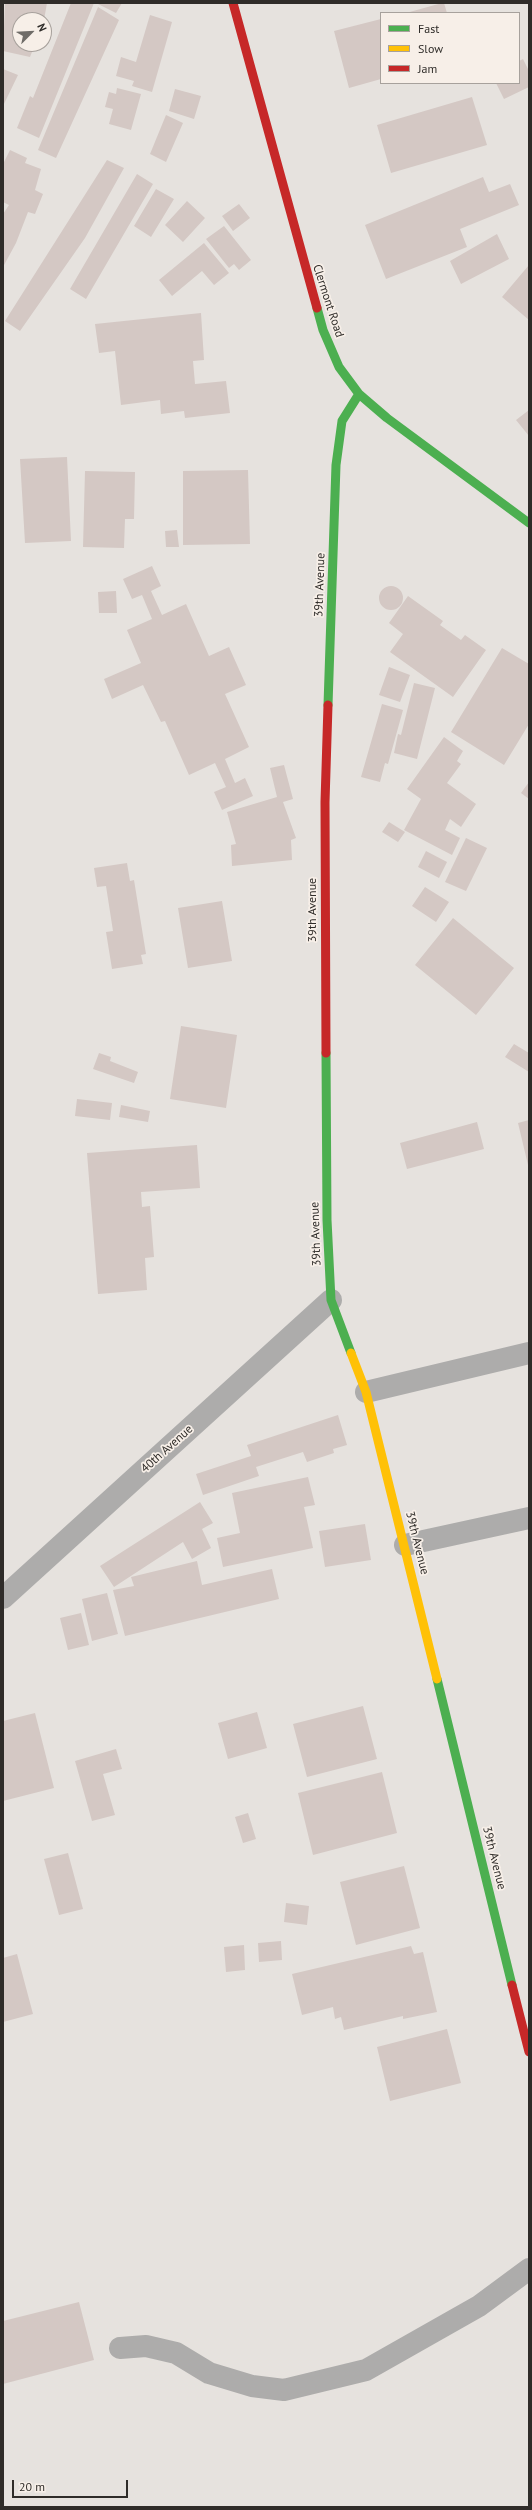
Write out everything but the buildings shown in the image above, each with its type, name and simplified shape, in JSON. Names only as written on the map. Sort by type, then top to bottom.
[{"type":"street","name":"Clermont Road","points":[[233,3],[323,330],[339,367],[359,394],[387,418],[529,523]]},
{"type":"street","name":"39th Avenue","points":[[359,394],[342,421],[336,465],[325,794],[327,1220],[331,1300],[366,1392],[529,2052]]},
{"type":"street","name":"40th Avenue","points":[[3,1598],[331,1300]]},
{"type":"street","points":[[366,1392],[529,1353]]},
{"type":"street","points":[[405,1545],[529,1518]]},
{"type":"street","points":[[120,2348],[146,2346],[176,2353],[209,2373],[252,2386],[284,2390],[298,2388],[366,2370],[479,2306],[529,2269]]},
{"type":"traffic: fast","points":[[317,308],[323,330],[339,367],[359,394],[387,418],[529,523]]},
{"type":"traffic: fast","points":[[328,705],[336,465],[342,421],[359,394]]},
{"type":"traffic: fast","points":[[326,1053],[327,1220],[331,1300],[351,1353]]},
{"type":"traffic: fast","points":[[437,1679],[512,1985]]},
{"type":"traffic: slow","points":[[351,1353],[366,1392],[437,1679]]},
{"type":"traffic: jam","points":[[233,3],[317,308]]},
{"type":"traffic: jam","points":[[326,1053],[325,802],[328,705]]},
{"type":"traffic: jam","points":[[512,1985],[529,2052]]}]
